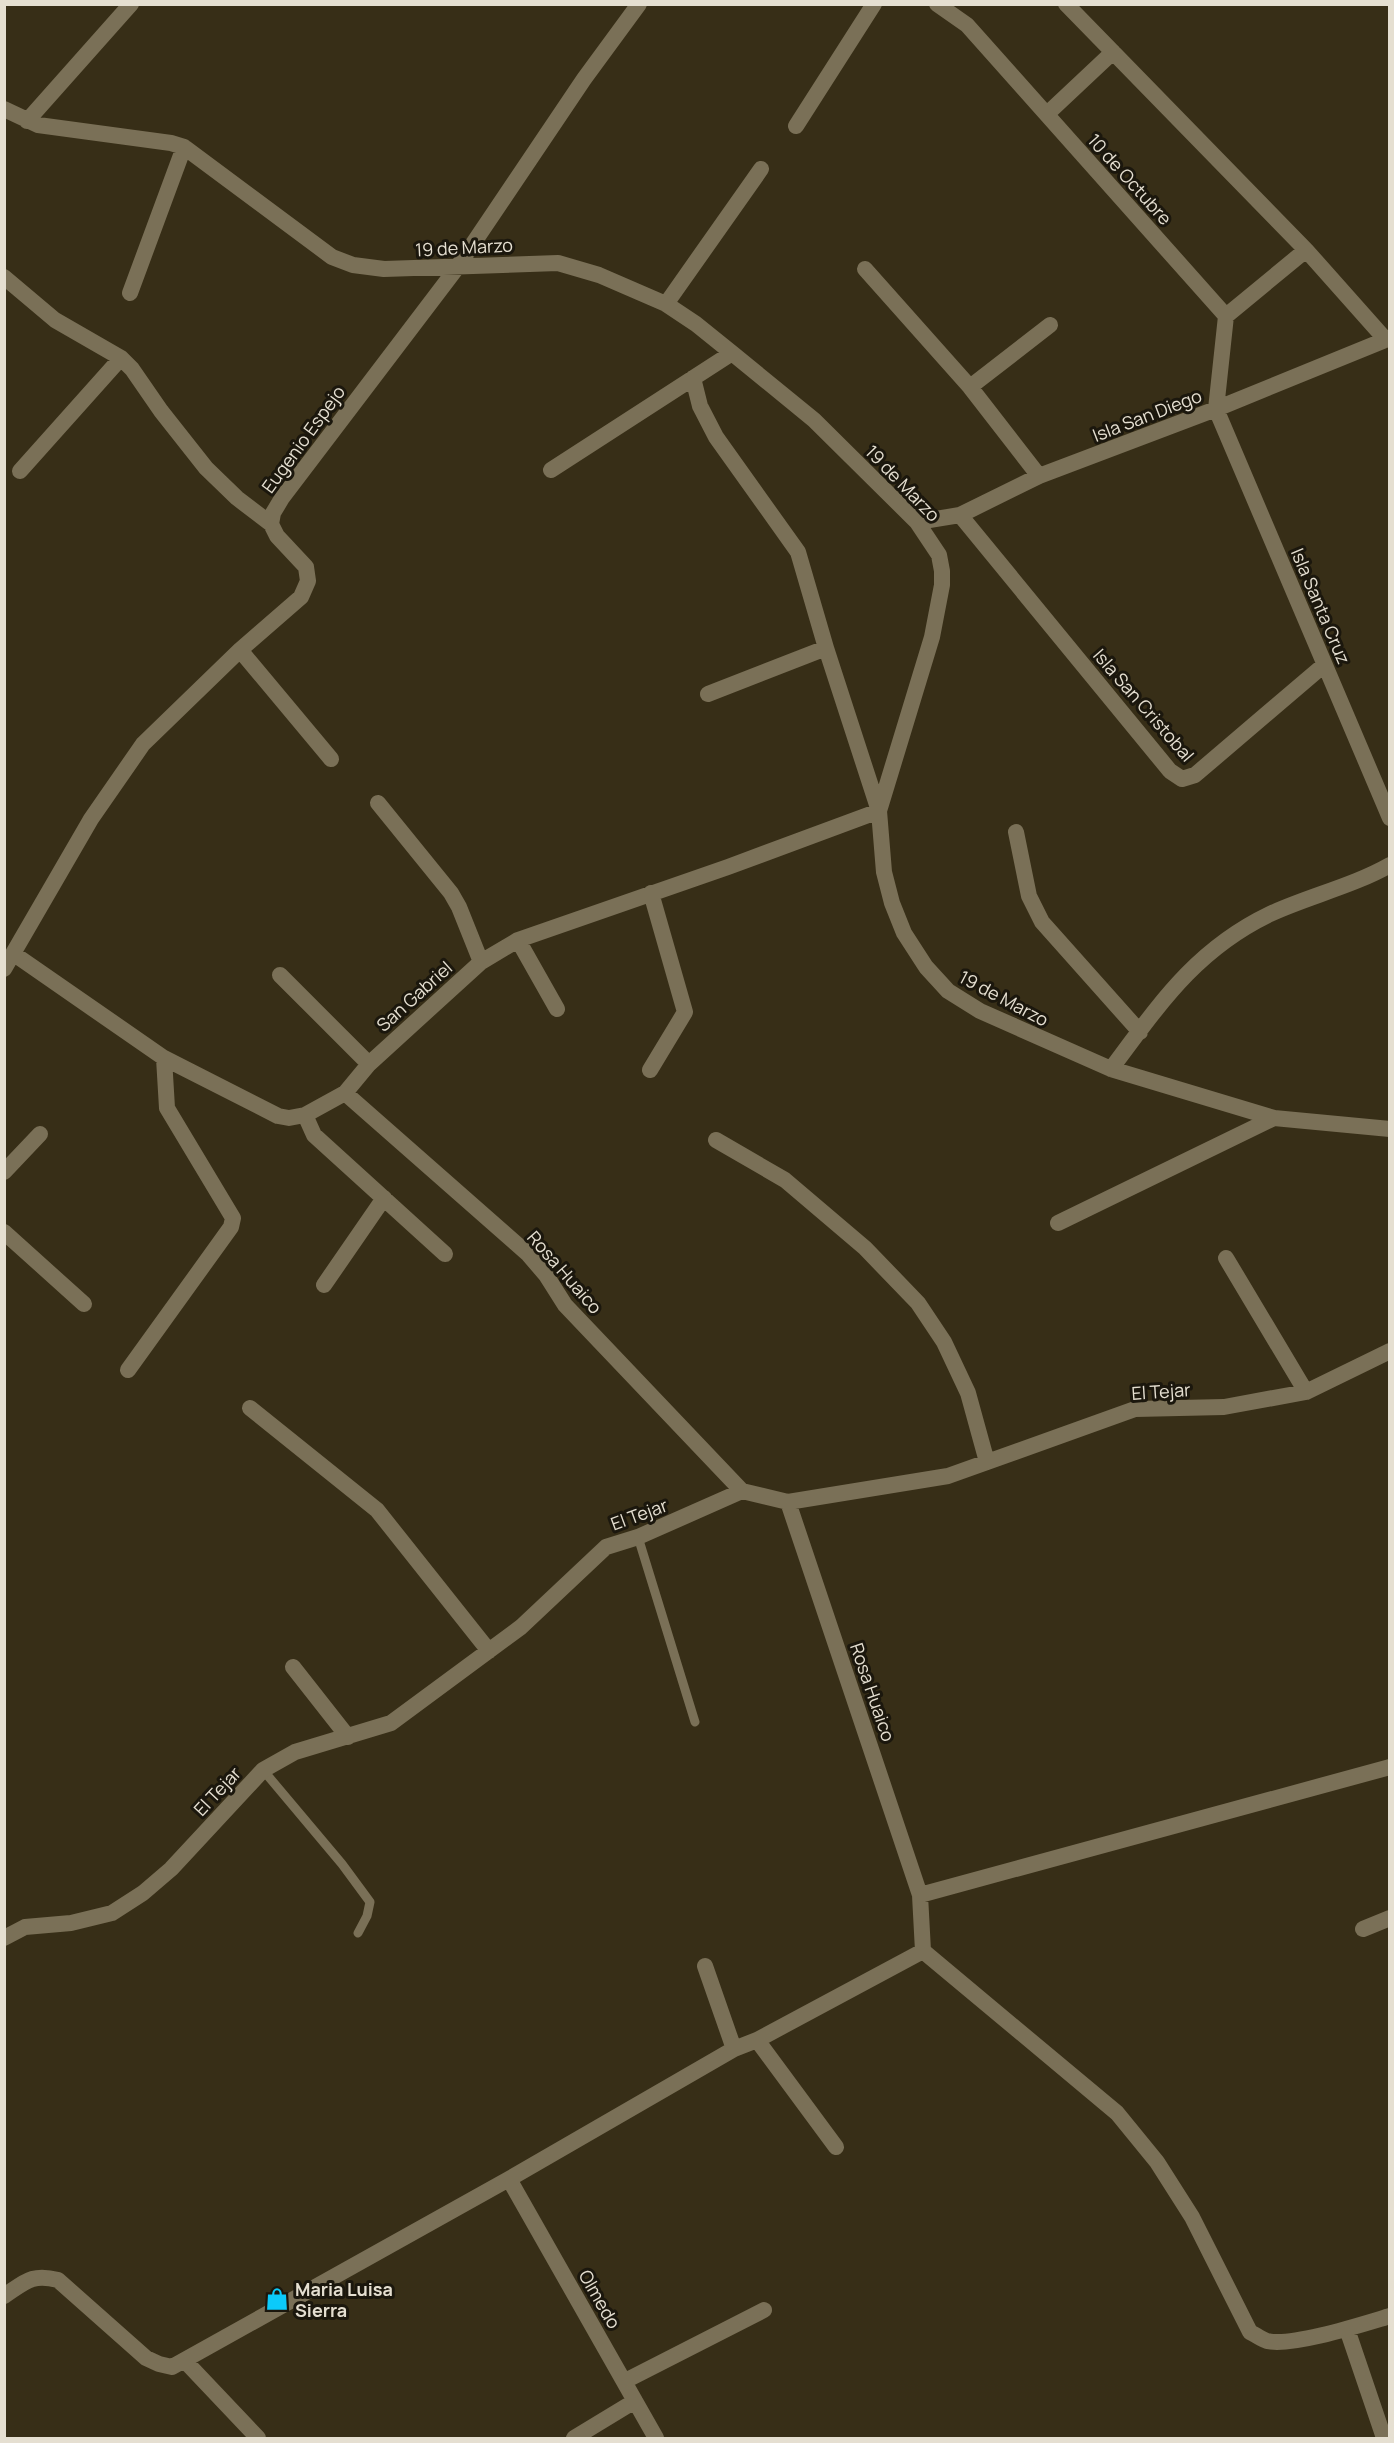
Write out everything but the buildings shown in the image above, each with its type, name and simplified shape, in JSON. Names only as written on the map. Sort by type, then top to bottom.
[{"type":"street","points":[[27,121],[131,4]]},
{"type":"street","name":"Eugenio Espejo","points":[[271,524],[273,513],[282,498],[456,268],[584,79],[639,4]]},
{"type":"street","points":[[796,126],[874,4]]},
{"type":"street","name":"10 de Octubre","points":[[937,4],[967,25],[1226,316]]},
{"type":"street","points":[[1066,4],[1306,250],[1388,339]]},
{"type":"street","points":[[1047,114],[1113,52]]},
{"type":"street","name":"19 de Marzo","points":[[4,109],[27,121],[171,142],[184,147],[332,257],[342,261],[384,270],[558,263],[599,275],[666,303],[696,324],[814,420],[920,521],[939,555],[942,585],[932,637],[879,811],[884,872],[892,903],[904,933],[926,967],[948,991],[980,1011],[1113,1066],[1274,1118],[1389,1129]]},
{"type":"street","points":[[130,293],[184,147]]},
{"type":"street","points":[[666,303],[761,169]]},
{"type":"street","points":[[1216,409],[1226,316],[1306,250]]},
{"type":"street","points":[[866,269],[970,387],[1039,476]]},
{"type":"street","points":[[4,277],[55,320],[121,358],[132,369],[161,411],[206,468],[237,498],[271,524],[277,536],[306,567],[308,581],[301,597],[240,650],[143,744],[91,819],[4,969]]},
{"type":"street","points":[[970,387],[1050,325]]},
{"type":"street","name":"Isla San Diego","points":[[920,521],[957,515],[1039,476],[1216,409],[1388,339]]},
{"type":"street","points":[[551,470],[732,353]]},
{"type":"street","points":[[20,471],[121,358]]},
{"type":"street","points":[[693,378],[700,405],[716,437],[798,552],[826,648],[879,811]]},
{"type":"street","name":"Isla Santa Cruz","points":[[1216,409],[1389,818]]},
{"type":"street","name":"Isla San Cristobal","points":[[957,515],[1170,771],[1182,779],[1195,775],[1324,665]]},
{"type":"street","points":[[708,694],[826,648]]},
{"type":"street","points":[[240,650],[331,759]]},
{"type":"street","points":[[378,803],[451,893],[481,962]]},
{"type":"street","name":"San Gabriel","points":[[14,954],[164,1058],[278,1116],[289,1118],[305,1115],[345,1093],[369,1064],[481,962],[518,940],[879,811]]},
{"type":"street","points":[[1016,832],[1029,896],[1042,922],[1140,1032]]},
{"type":"street","points":[[1113,1066],[1177,982],[1231,935],[1271,914],[1389,865]]},
{"type":"street","points":[[650,1070],[685,1012],[651,893]]},
{"type":"street","points":[[518,940],[557,1009]]},
{"type":"street","points":[[280,975],[369,1064]]},
{"type":"street","points":[[128,1370],[231,1227],[233,1218],[166,1108],[164,1058]]},
{"type":"street","name":"Rosa Huaico","points":[[345,1093],[528,1254],[546,1275],[565,1305],[742,1491]]},
{"type":"street","points":[[305,1115],[314,1135],[445,1254]]},
{"type":"street","points":[[1058,1222],[1274,1118]]},
{"type":"street","points":[[4,1172],[40,1134]]},
{"type":"street","points":[[716,1140],[785,1180],[865,1248],[918,1303],[944,1342],[968,1394],[987,1462]]},
{"type":"street","points":[[324,1285],[384,1198]]},
{"type":"street","points":[[4,1232],[84,1305]]},
{"type":"street","points":[[1226,1258],[1306,1392]]},
{"type":"street","name":"El Tejar","points":[[4,1938],[25,1927],[71,1923],[111,1913],[143,1893],[171,1869],[263,1770],[295,1752],[391,1723],[521,1628],[606,1546],[638,1537],[742,1491],[788,1502],[948,1476],[1135,1409],[1224,1407],[1306,1392],[1389,1351]]},
{"type":"street","points":[[250,1408],[377,1509],[489,1651]]},
{"type":"street","name":"Rosa Huaico","points":[[788,1502],[920,1895],[923,1951]]},
{"type":"street","points":[[293,1667],[348,1737]]},
{"type":"street","points":[[920,1895],[1389,1767]]},
{"type":"street","points":[[1363,1929],[1389,1918]]},
{"type":"street","points":[[4,2296],[28,2279],[43,2276],[58,2280],[146,2358],[172,2367],[509,2179],[734,2049],[757,2040],[923,1951],[1117,2113],[1157,2162],[1192,2217],[1250,2332],[1265,2341],[1282,2342],[1347,2329],[1389,2316]]},
{"type":"street","points":[[705,1966],[734,2049]]},
{"type":"street","points":[[757,2040],[836,2146]]},
{"type":"street","name":"Olmedo","points":[[509,2179],[656,2439]]},
{"type":"street","points":[[625,2381],[764,2310]]},
{"type":"street","points":[[1347,2329],[1384,2439]]},
{"type":"street","points":[[185,2361],[258,2439]]},
{"type":"street","points":[[574,2439],[635,2401]]},
{"type":"lane","points":[[638,1537],[695,1722]]},
{"type":"lane","points":[[263,1770],[342,1864],[370,1902],[367,1916],[358,1933]]},
{"type":"place","name":"Maria Luisa Sierra","points":[[277,2299]]}]
